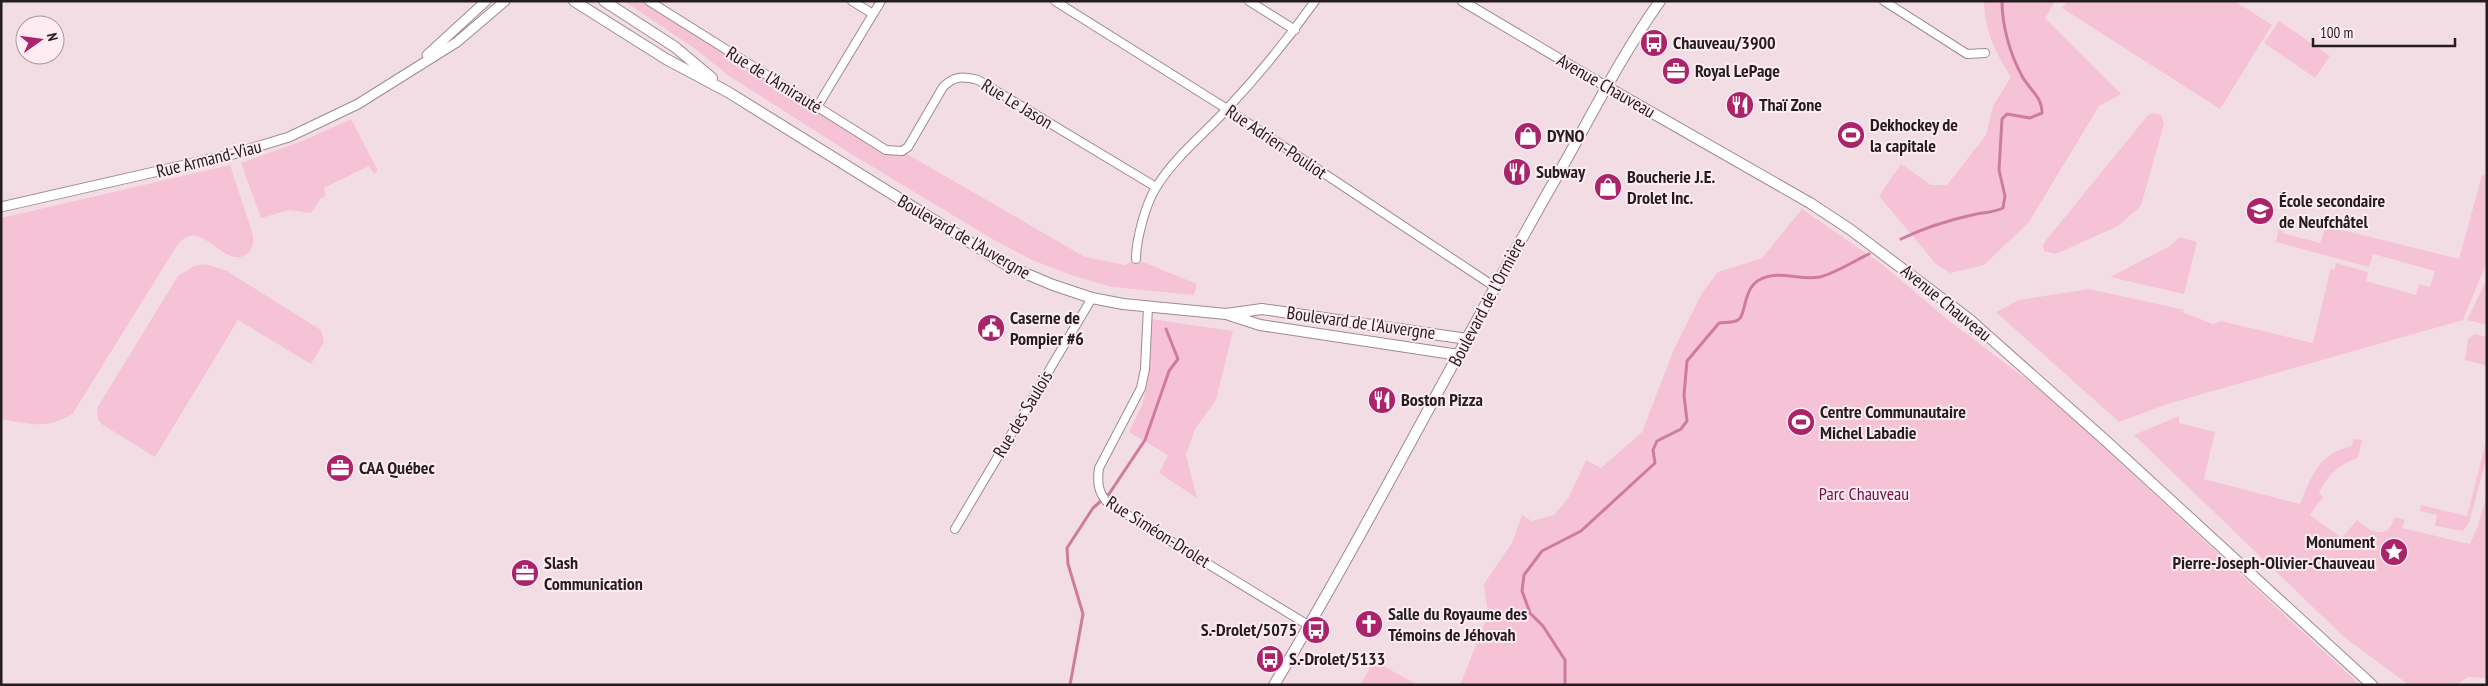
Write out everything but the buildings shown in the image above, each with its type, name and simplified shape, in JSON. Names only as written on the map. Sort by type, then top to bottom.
[{"type":"main road","name":"Boulevard de l'Auvergne","points":[[574,1],[666,59],[728,92],[1008,266],[1046,282],[1092,298],[1148,307],[1226,314],[1260,325],[1459,355]]},
{"type":"main road","name":"Boulevard de l'Auvergne","points":[[604,1],[675,47],[728,92]]},
{"type":"main road","name":"Boulevard de l'Ormière","points":[[1274,685],[1607,87],[1660,1]]},
{"type":"main road","name":"Avenue Chauveau","points":[[1607,87],[1810,203],[1866,241],[1969,319],[2098,434],[2372,685]]},
{"type":"main road","name":"Boulevard de l'Auvergne","points":[[1226,314],[1262,309],[1466,339]]},
{"type":"street","name":"Rue Armand-Viau","points":[[404,74],[452,34],[486,1]]},
{"type":"street","name":"Rue Armand-Viau","points":[[1,208],[264,146],[353,107],[457,42],[505,1]]},
{"type":"street","name":"Rue de l'Amirauté","points":[[649,1],[886,150],[902,151]]},
{"type":"street","points":[[852,1],[873,14]]},
{"type":"street","points":[[818,107],[881,1]]},
{"type":"street","name":"Rue Adrien-Pouliot","points":[[1056,1],[1227,109],[1495,287]]},
{"type":"street","points":[[1250,1],[1295,30]]},
{"type":"street","points":[[1136,258],[1143,222],[1156,187],[1177,160],[1227,109],[1295,30],[1315,1]]},
{"type":"street","name":"Avenue Chauveau","points":[[1462,1],[1607,87]]},
{"type":"street","points":[[1884,1],[1899,5],[1967,54],[1985,53]]},
{"type":"street","name":"Rue Le Jason","points":[[902,151],[914,140],[943,87],[951,79],[959,76],[969,77],[978,80],[1156,187]]},
{"type":"street","name":"Rue des Saulois","points":[[955,529],[1092,298]]},
{"type":"street","name":"Rue Siméon-Drolet","points":[[1148,307],[1145,369],[1141,388],[1099,468],[1100,495],[1108,503],[1308,625]]},
{"type":"green space","points":[[624,1],[649,1],[886,150],[902,151],[1085,257],[1125,265],[1136,259],[1197,284],[1194,295],[1112,287],[1074,276],[1032,260],[994,240],[853,155],[729,76],[694,48]]},
{"type":"green space","points":[[1984,1],[2055,1],[2045,18],[2121,94],[2099,106],[2029,222],[1984,265],[1950,273],[1936,264],[1879,196],[1901,164],[1931,185],[1947,185],[1986,135],[1993,106],[2011,77],[1992,41],[1986,22]]},
{"type":"green space","points":[[2067,1],[2235,1],[2272,25],[2220,109],[2062,8]]},
{"type":"green space","points":[[2279,21],[2330,56],[2315,78],[2264,43]]},
{"type":"green space","points":[[2152,113],[2161,115],[2164,124],[2141,206],[2118,226],[2056,254],[2044,251],[2043,245],[2047,239],[2148,115]]},
{"type":"green space","points":[[351,119],[377,172],[374,174],[369,166],[324,188],[326,196],[321,198],[311,213],[289,210],[261,218],[241,163],[305,140]]},
{"type":"green space","points":[[230,165],[253,235],[253,245],[248,253],[242,257],[235,257],[228,255],[201,238],[192,236],[184,239],[178,244],[73,413],[56,422],[47,424],[30,424],[1,419],[1,218]]},
{"type":"green space","points":[[2482,175],[2487,176],[2487,262],[2463,320],[2167,404],[2119,422],[1996,312],[2019,300],[2089,289],[2185,310],[2182,312],[2213,324],[2221,321],[2313,343],[2331,267],[2334,271],[2336,263],[2368,272],[2366,281],[2416,295],[2419,284],[2430,287],[2435,271],[2373,254],[2369,267],[2276,242],[2281,217],[2285,218],[2282,233],[2320,243],[2326,226],[2459,259]]},
{"type":"green space","name":"Parc Chauveau","points":[[1802,209],[1883,265],[1948,320],[2046,394],[2360,685],[1460,685],[1488,615],[1484,584],[1512,543],[1522,515],[1532,521],[1554,515],[1569,497],[1586,460],[1601,468],[1642,432],[1674,349],[1702,293],[1718,272],[1762,258]]},
{"type":"green space","points":[[2179,237],[2197,242],[2184,294],[2110,277],[2170,246]]},
{"type":"green space","points":[[205,264],[227,271],[321,330],[324,342],[311,364],[238,320],[155,457],[103,425],[98,420],[97,408],[178,276],[194,266]]},
{"type":"green space","points":[[2487,281],[2487,325],[2467,320]]},
{"type":"green space","points":[[1151,319],[1233,331],[1216,400],[1195,429],[1186,455],[1197,498],[1159,473],[1168,455],[1129,432],[1142,405],[1147,385]]},
{"type":"green space","points":[[2474,334],[2487,337],[2487,366],[2465,360],[2468,339]]},
{"type":"green space","points":[[2179,416],[2179,423],[2215,432],[2204,479],[2300,504],[2308,484],[2324,460],[2331,454],[2352,446],[2353,439],[2362,440],[2358,458],[2339,467],[2330,476],[2319,493],[2323,497],[2310,515],[2342,538],[2357,520],[2367,528],[2383,532],[2388,530],[2394,517],[2405,520],[2402,528],[2470,544],[2478,526],[2487,494],[2487,678],[2468,677],[2456,685],[2409,685],[2344,637],[2134,435]]},
{"type":"green space","points":[[2487,437],[2487,456],[2469,523],[2463,531],[2435,526],[2437,515],[2420,511],[2421,505],[2467,516]]},
{"type":"green space","points":[[1374,661],[1418,685],[1360,685]]},
{"type":"waterway","points":[[1901,239],[1944,222],[2003,208],[2005,196],[1999,170],[2002,119],[2007,114],[2030,118],[2042,113],[2042,108],[2022,76],[2010,49],[2003,20],[2002,1]]},
{"type":"waterway","points":[[1565,685],[1565,660],[1543,626],[1530,613],[1522,591],[1524,575],[1542,551],[1581,531],[1655,463],[1653,450],[1657,441],[1681,429],[1687,421],[1684,395],[1687,361],[1719,323],[1734,322],[1741,318],[1747,296],[1754,284],[1759,280],[1774,275],[1804,278],[1820,277],[1839,270],[1869,254]]},
{"type":"waterway","points":[[1070,685],[1083,614],[1068,564],[1067,548],[1093,508],[1109,494],[1145,440],[1169,371],[1178,359],[1166,329]]},
{"type":"place","name":"Chauveau/3900","points":[[1654,43]]},
{"type":"place","name":"Royal LePage","points":[[1676,71]]},
{"type":"place","name":"Thaï Zone","points":[[1740,105]]},
{"type":"place","name":"Dekhockey de la capitale","points":[[1851,135]]},
{"type":"place","name":"DYNO","points":[[1528,136]]},
{"type":"place","name":"Subway","points":[[1517,172]]},
{"type":"place","name":"Boucherie J.E. Drolet Inc.","points":[[1608,187]]},
{"type":"place","name":"École secondaire de Neufchâtel","points":[[2260,211]]},
{"type":"place","name":"Caserne de Pompier #6","points":[[991,328]]},
{"type":"place","name":"Boston Pizza","points":[[1382,400]]},
{"type":"place","name":"Centre Communautaire Michel Labadie","points":[[1801,422]]},
{"type":"place","name":"CAA Québec","points":[[340,468]]},
{"type":"place","name":"Monument Pierre-Joseph-Olivier-Chauveau","points":[[2394,552]]},
{"type":"place","name":"Slash Communication","points":[[525,573]]},
{"type":"place","name":"Salle du Royaume des Témoins de Jéhovah","points":[[1369,624]]},
{"type":"place","name":"S.-Drolet/5075","points":[[1316,630]]},
{"type":"place","name":"S.-Drolet/5133","points":[[1270,659]]}]
